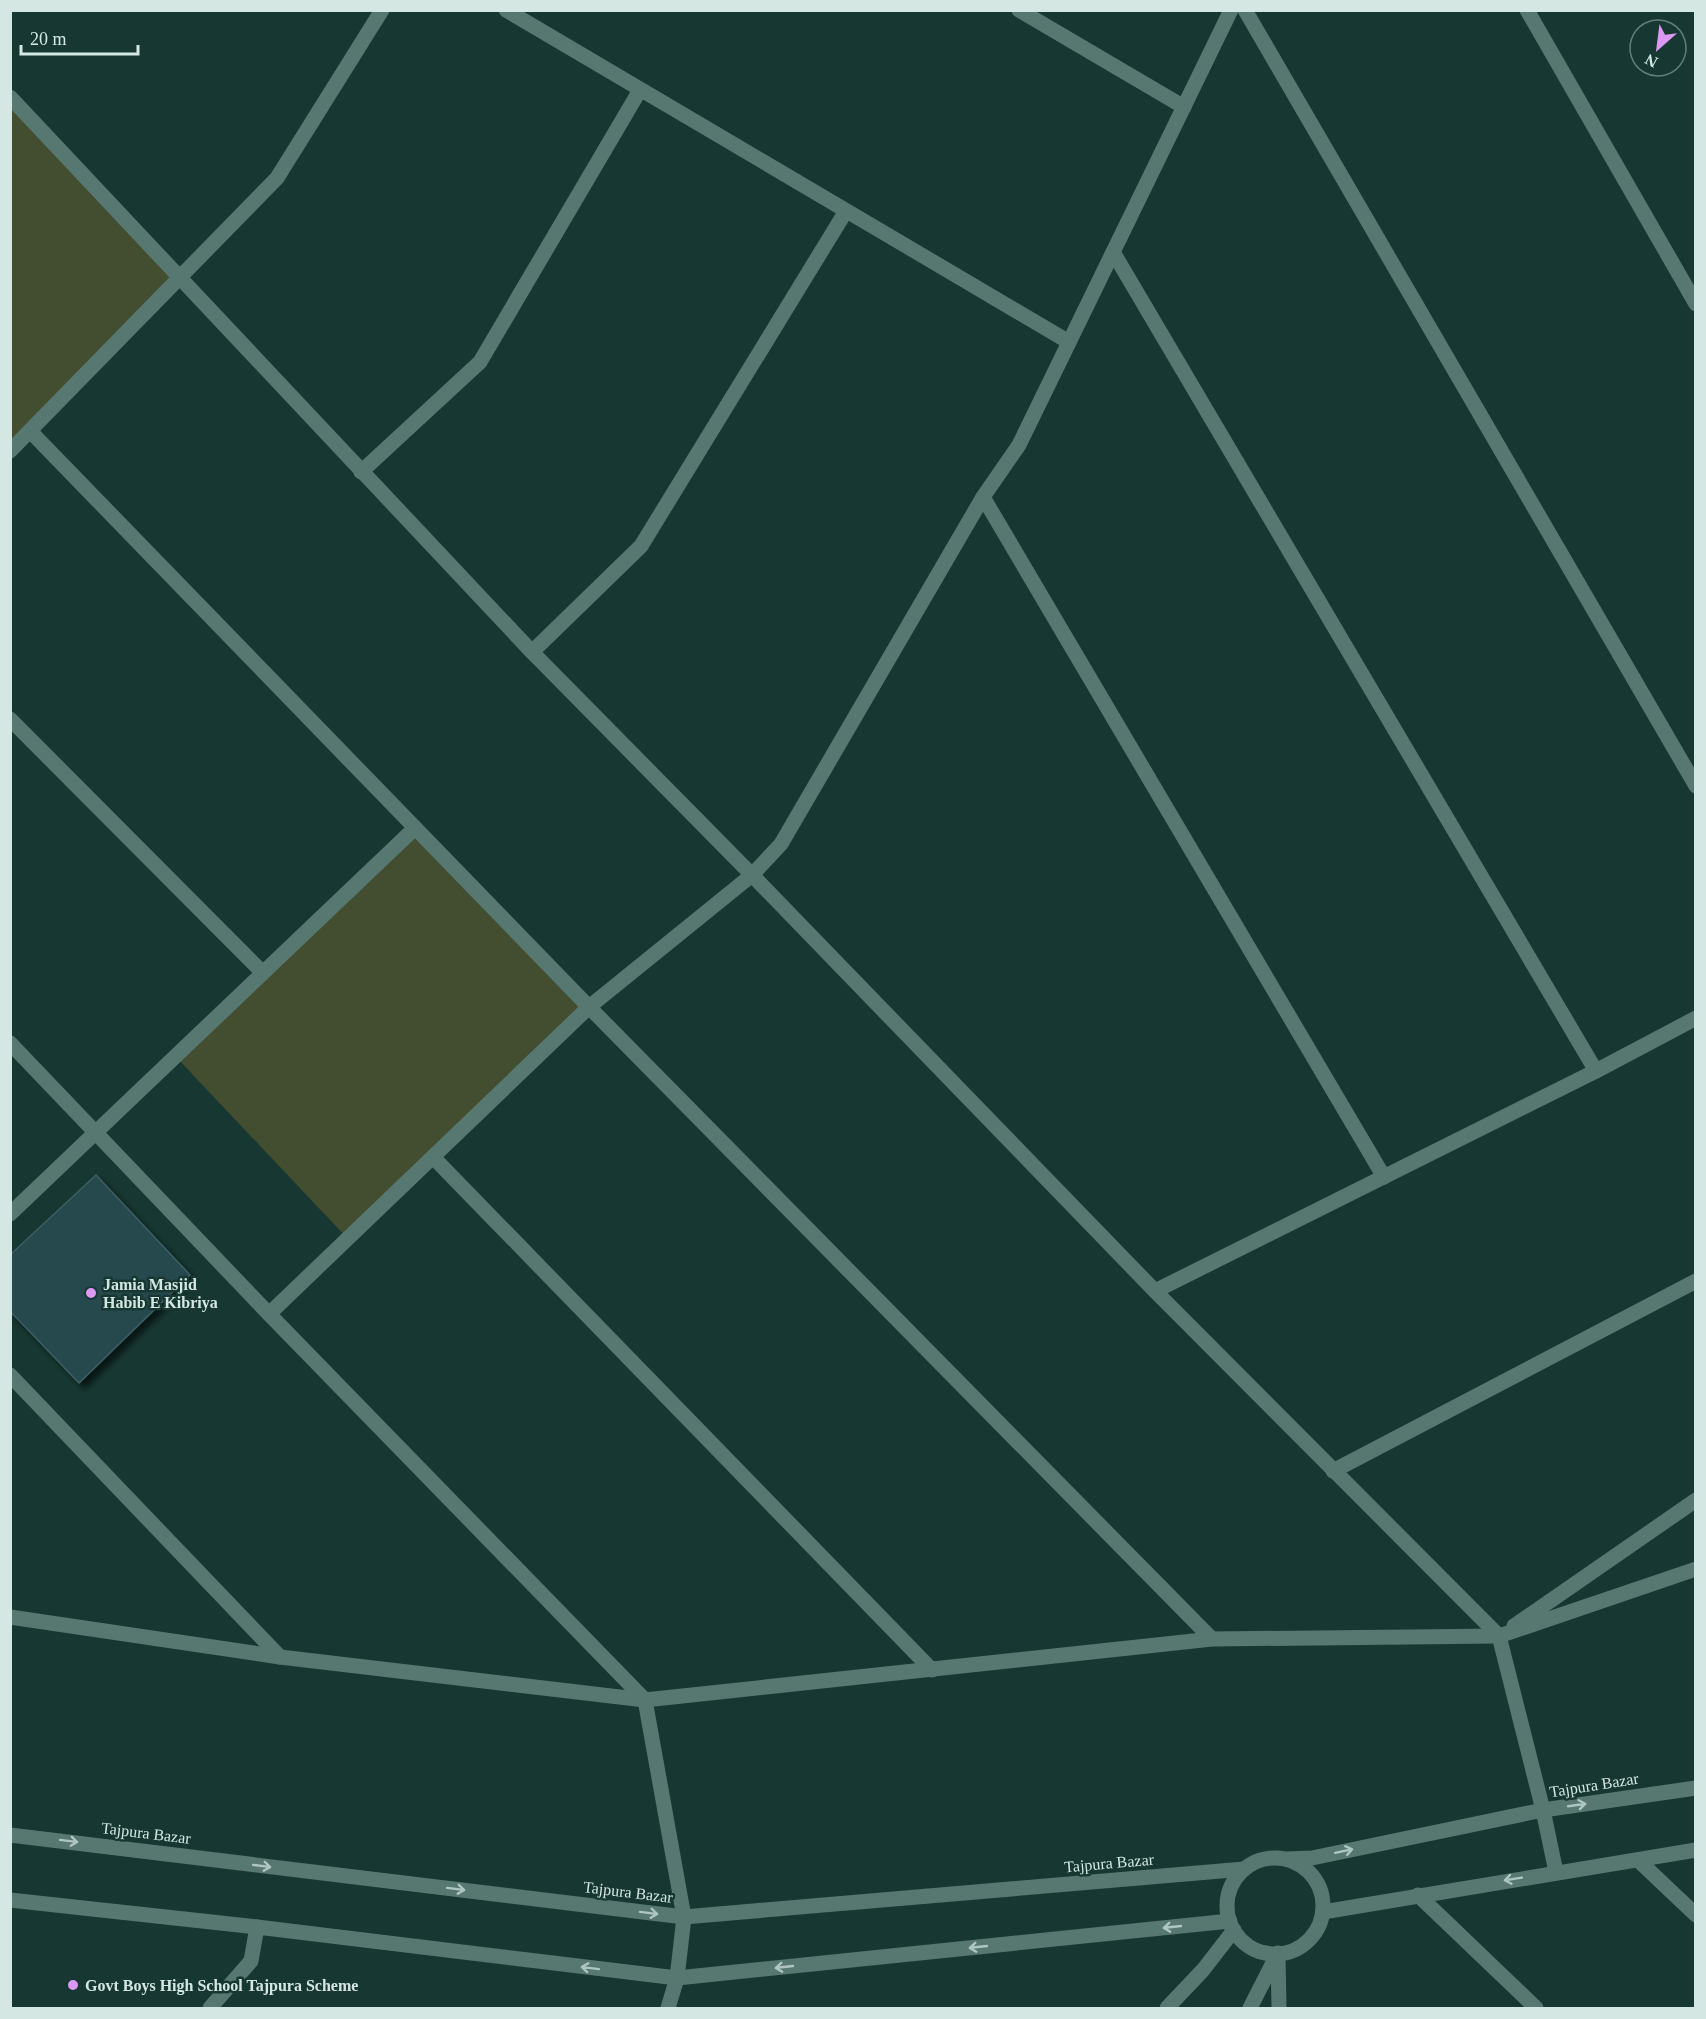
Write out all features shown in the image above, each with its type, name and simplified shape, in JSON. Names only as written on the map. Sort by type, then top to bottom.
[{"type":"street","points":[[10,451],[277,178],[382,10]]},
{"type":"street","points":[[506,10],[1069,342]]},
{"type":"street","points":[[1019,10],[1184,107]]},
{"type":"street","points":[[269,1314],[589,1007],[752,875],[781,844],[983,497],[1019,445],[1231,10]]},
{"type":"street","points":[[1245,10],[1695,786]]},
{"type":"street","points":[[1527,10],[1695,304]]},
{"type":"street","points":[[361,472],[480,362],[640,90]]},
{"type":"street","points":[[10,97],[532,652],[752,875],[1155,1291],[1499,1636],[1543,1810],[1556,1872]]},
{"type":"street","points":[[532,652],[641,546],[846,211]]},
{"type":"street","points":[[1113,252],[1596,1071]]},
{"type":"street","points":[[31,432],[589,1007],[1212,1639]]},
{"type":"street","points":[[983,497],[1384,1177]]},
{"type":"street","points":[[10,719],[262,974]]},
{"type":"street","points":[[10,1214],[415,828]]},
{"type":"street","points":[[1155,1291],[1596,1071],[1695,1018]]},
{"type":"street","points":[[10,1043],[269,1314],[645,1700],[684,1917],[677,1978],[668,2008]]},
{"type":"street","points":[[433,1157],[932,1670]]},
{"type":"street","points":[[1333,1471],[1695,1281]]},
{"type":"street","points":[[10,1375],[280,1657]]},
{"type":"street","points":[[1499,1636],[1695,1500]]},
{"type":"street","points":[[10,1617],[280,1657],[645,1700],[1212,1639],[1499,1636],[1695,1569]]},
{"type":"street","name":"Tajpura Bazar","points":[[10,1835],[684,1917],[1244,1869],[1264,1859],[1312,1858],[1543,1810],[1695,1788]]},
{"type":"street","points":[[1323,1912],[1695,1850]]},
{"type":"street","points":[[1244,1869],[1229,1892],[1227,1907],[1232,1925],[1240,1938],[1258,1950],[1278,1953],[1294,1950],[1308,1941],[1318,1928],[1323,1912],[1322,1894],[1315,1878],[1303,1866],[1287,1859]]},
{"type":"street","points":[[1638,1861],[1695,1915]]},
{"type":"street","points":[[1418,1895],[1536,2008]]},
{"type":"street","points":[[10,1900],[257,1927],[677,1978],[1232,1925]]},
{"type":"street","points":[[1167,2008],[1203,1970],[1232,1925]]},
{"type":"street","points":[[210,2008],[251,1961],[257,1927]]},
{"type":"street","points":[[1250,2008],[1278,1953]]},
{"type":"street","points":[[1278,1953],[1280,2008]]},
{"type":"green space","points":[[11,97],[179,278],[11,451]]},
{"type":"green space","points":[[415,828],[589,1007],[348,1239],[176,1057]]},
{"type":"building","name":"Jamia Masjid Habib E Kibriya","points":[[96,1175],[190,1275],[79,1383],[10,1311],[10,1255]]},
{"type":"place","name":"Jamia Masjid Habib E Kibriya","points":[[91,1293]]},
{"type":"place","name":"Govt Boys High School Tajpura Scheme","points":[[73,1985]]}]
